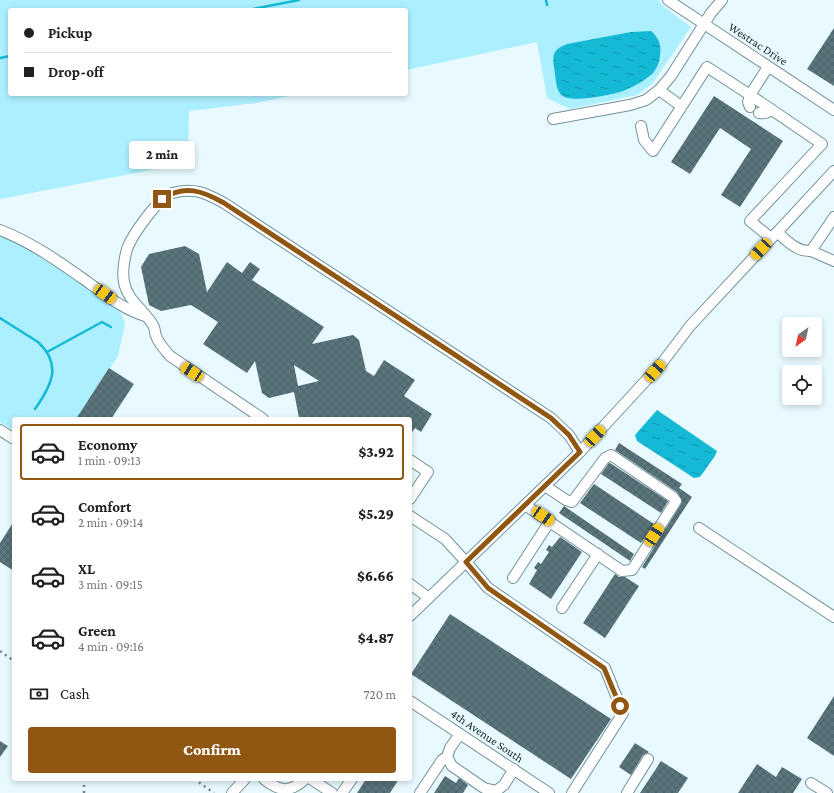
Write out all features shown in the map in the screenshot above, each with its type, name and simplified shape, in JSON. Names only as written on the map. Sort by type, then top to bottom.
[{"type":"street","name":"Westrac Drive","points":[[668,0],[834,110]]},
{"type":"street","points":[[553,119],[630,105],[646,100],[659,90],[671,76],[722,0]]},
{"type":"street","points":[[640,126],[644,140],[653,151],[707,67],[822,144],[750,221],[798,249],[805,252],[811,251],[834,261]]},
{"type":"street","points":[[750,107],[748,102],[750,95],[768,67]]},
{"type":"street","points":[[659,90],[681,106]]},
{"type":"street","points":[[759,113],[764,114],[769,112],[771,109]]},
{"type":"street","points":[[412,614],[580,452],[662,363],[690,326],[834,171]]},
{"type":"street","points":[[261,417],[170,356],[157,338],[153,326],[132,300],[124,284],[123,267],[128,248],[147,216],[162,199],[170,193],[195,190],[206,193],[224,203],[551,418],[569,435],[580,452]]},
{"type":"street","points":[[811,251],[834,217]]},
{"type":"street","points":[[0,230],[16,236],[57,260],[117,303],[134,313],[146,317]]},
{"type":"street","points":[[0,430],[12,439]]},
{"type":"street","points":[[525,505],[622,571],[632,570],[676,501],[673,497],[610,455],[606,458],[572,502],[566,500],[545,486]]},
{"type":"street","points":[[412,461],[428,472],[412,496]]},
{"type":"street","points":[[412,517],[445,539],[488,588],[604,668],[623,713],[572,793]]},
{"type":"street","points":[[513,578],[550,521]]},
{"type":"street","points":[[699,528],[834,617]]},
{"type":"street","points":[[562,608],[598,554]]},
{"type":"street","points":[[412,585],[429,598]]},
{"type":"street","name":"4th Avenue South","points":[[412,705],[460,734],[549,793]]},
{"type":"street","points":[[420,793],[442,760],[447,757],[450,748],[460,734]]},
{"type":"street","points":[[447,757],[452,766],[484,788],[496,792],[504,785],[514,769]]},
{"type":"street","points":[[627,793],[648,759]]},
{"type":"street","points":[[232,793],[243,781]]},
{"type":"street","points":[[267,781],[279,790],[288,793],[295,790],[303,781]]},
{"type":"street","points":[[314,781],[332,793]]},
{"type":"street","points":[[342,793],[351,781]]},
{"type":"street","points":[[811,782],[827,793]]},
{"type":"shaded area","points":[[0,0],[658,0],[663,6],[691,27],[652,84],[637,95],[570,109],[547,98],[537,42],[408,70],[408,8],[8,8],[8,96],[289,96],[256,103],[189,111],[188,153],[182,164],[0,199]]},
{"type":"shaded area","points":[[0,236],[6,237],[39,254],[120,311],[125,324],[118,356],[78,417],[12,417],[12,430],[0,422]]},
{"type":"water","points":[[651,31],[659,42],[660,57],[655,70],[646,79],[623,91],[601,96],[574,99],[560,94],[556,83],[553,62],[555,52],[559,48],[567,44],[631,32]]},
{"type":"water","points":[[657,410],[717,451],[700,477],[694,478],[637,441],[635,435]]},
{"type":"building","points":[[834,28],[834,86],[807,69]]},
{"type":"building","points":[[714,96],[783,141],[740,207],[721,195],[751,149],[720,128],[690,174],[671,162]]},
{"type":"building","points":[[185,246],[199,254],[207,292],[227,262],[242,273],[250,262],[260,269],[252,280],[324,327],[312,344],[353,335],[359,340],[366,371],[374,376],[384,360],[415,380],[404,396],[432,414],[421,432],[415,428],[412,432],[412,417],[299,417],[294,392],[269,398],[262,393],[255,361],[247,373],[203,344],[218,322],[191,305],[161,311],[149,305],[141,267],[149,254]],"holes":[[[294,365],[319,381],[298,386]]]},
{"type":"building","points":[[109,368],[134,384],[112,417],[77,417]]},
{"type":"building","points":[[619,443],[682,484],[679,488],[692,497],[645,569],[642,567],[682,500],[677,492],[615,450]]},
{"type":"building","points":[[609,463],[668,501],[661,513],[601,474]]},
{"type":"building","points":[[594,484],[654,524],[641,543],[580,503]]},
{"type":"building","points":[[564,506],[634,554],[630,561],[559,513]]},
{"type":"building","points":[[12,524],[12,570],[0,562],[0,543]]},
{"type":"building","points":[[560,537],[582,552],[551,599],[529,584],[537,570],[534,568],[538,562],[541,564],[549,552],[546,550],[549,545],[552,547]]},
{"type":"building","points":[[615,574],[619,577],[625,577],[639,586],[605,638],[583,623]]},
{"type":"building","points":[[450,614],[611,719],[571,779],[412,675]]},
{"type":"building","points":[[834,696],[834,756],[807,738]]},
{"type":"building","points":[[0,741],[8,746],[0,757]]},
{"type":"building","points":[[635,743],[649,752],[643,755],[631,775],[619,767]]},
{"type":"building","points":[[661,761],[688,778],[678,793],[640,793]]},
{"type":"building","points":[[757,764],[776,777],[782,767],[802,779],[793,793],[738,793]]},
{"type":"building","points":[[445,776],[456,783],[459,778],[468,785],[463,793],[434,793]]},
{"type":"building","points":[[365,781],[398,781],[390,793],[357,793]]},
{"type":"waterway","points":[[258,8],[299,0]]},
{"type":"waterway","points":[[546,0],[547,5]]},
{"type":"waterway","points":[[0,58],[8,56]]},
{"type":"waterway","points":[[0,318],[38,342],[46,351],[50,359],[52,367],[50,384],[35,409]]},
{"type":"waterway","points":[[47,352],[102,322],[111,327]]},
{"type":"railway","points":[[0,651],[12,660]]},
{"type":"railway","points":[[84,781],[84,793]]},
{"type":"railway","points":[[197,781],[214,793]]},
{"type":"route","points":[[162,199],[170,193],[195,190],[206,193],[224,203],[551,418],[569,435],[580,452],[466,562],[488,588],[604,668],[618,698],[620,706]]}]
